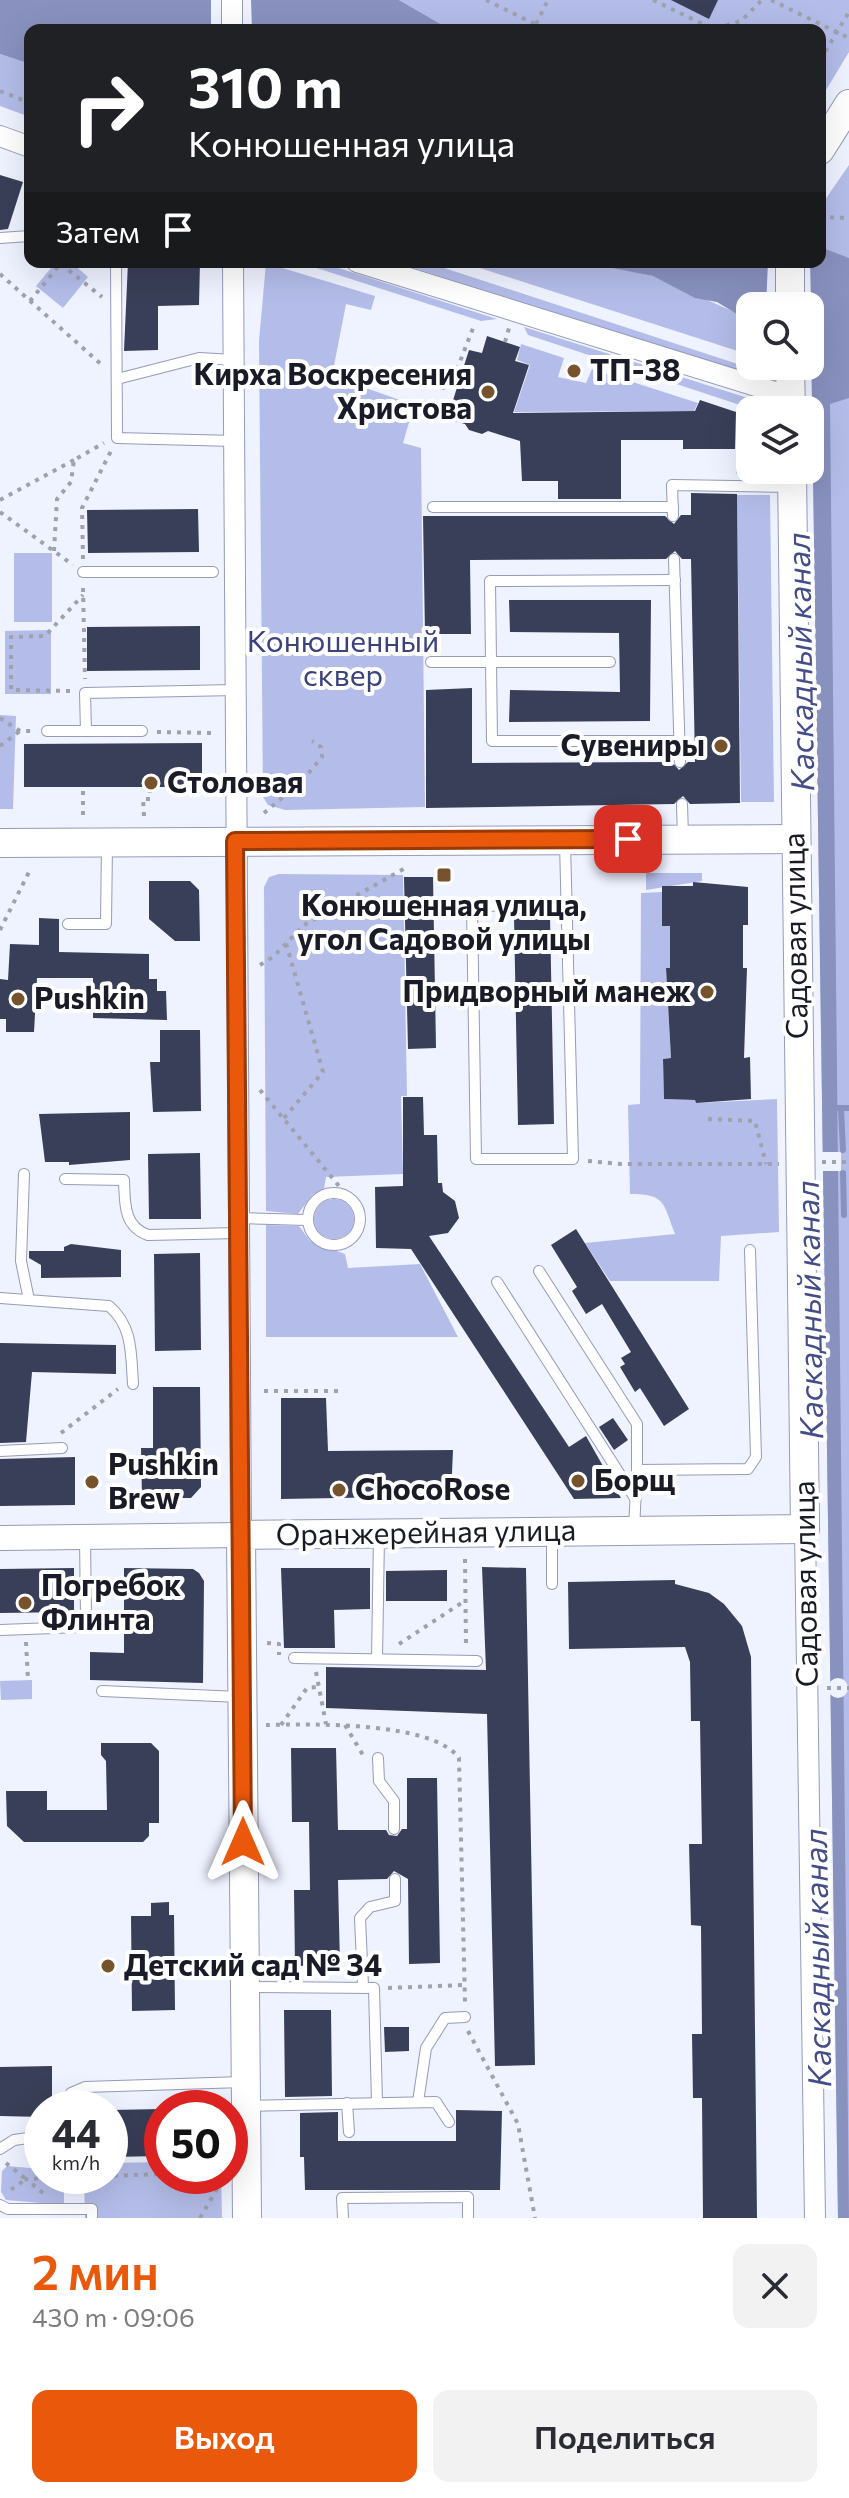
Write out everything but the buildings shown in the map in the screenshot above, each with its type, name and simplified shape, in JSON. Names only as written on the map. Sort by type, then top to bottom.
[{"type":"main road","points":[[826,140],[849,104]]},
{"type":"main road","points":[[790,268],[790,292]]},
{"type":"main road","name":"Садовая улица","points":[[792,484],[805,1529]]},
{"type":"main road","points":[[0,843],[795,839]]},
{"type":"main road","name":"Оранжерейная улица","points":[[241,1535],[805,1529]]},
{"type":"main road","points":[[241,1535],[246,2090]]},
{"type":"main road","points":[[247,2194],[247,2218]]},
{"type":"street","points":[[232,0],[232,24]]},
{"type":"street","points":[[0,136],[24,145]]},
{"type":"street","points":[[233,268],[241,1535]]},
{"type":"street","points":[[375,268],[767,396]]},
{"type":"street","name":"Садовая улица","points":[[805,1529],[815,2218]]},
{"type":"street","name":"Оранжерейная улица","points":[[0,1538],[241,1535]]},
{"type":"lane","points":[[0,238],[24,236]]},
{"type":"lane","points":[[116,268],[117,438],[235,441]]},
{"type":"lane","points":[[117,379],[199,358],[234,360]]},
{"type":"lane","points":[[433,507],[673,511],[672,485],[736,482]]},
{"type":"lane","points":[[674,559],[680,762]]},
{"type":"lane","points":[[83,572],[213,572]]},
{"type":"lane","points":[[675,580],[490,581],[492,741],[679,741]]},
{"type":"lane","points":[[431,662],[610,662]]},
{"type":"lane","points":[[86,731],[85,693],[236,690]]},
{"type":"lane","points":[[47,731],[142,731]]},
{"type":"lane","points":[[682,804],[683,839]]},
{"type":"lane","points":[[565,840],[567,905],[573,1159],[476,1159],[472,906],[567,905]]},
{"type":"lane","points":[[68,924],[106,924],[107,842]]},
{"type":"lane","points":[[24,1174],[21,1261],[29,1300]]},
{"type":"lane","points":[[65,1179],[124,1180],[126,1213],[135,1228],[148,1235],[307,1220]]},
{"type":"lane","points":[[339,1193],[354,1202],[361,1219],[359,1227],[348,1241],[339,1245],[322,1243],[309,1230],[307,1220],[316,1199],[339,1193]]},
{"type":"lane","points":[[637,1470],[748,1469],[756,1457],[750,1250]]},
{"type":"lane","points":[[539,1271],[637,1424],[634,1531]]},
{"type":"lane","points":[[497,1282],[635,1498]]},
{"type":"lane","points":[[0,1298],[109,1306],[120,1319],[131,1344],[133,1381]]},
{"type":"lane","points":[[0,1451],[62,1448]]},
{"type":"lane","points":[[552,1532],[552,1584]]},
{"type":"lane","points":[[377,1659],[380,1534]]},
{"type":"lane","points":[[0,1630],[80,1627],[86,1617],[85,1538]]},
{"type":"lane","points":[[294,1658],[472,1661]]},
{"type":"lane","points":[[102,1691],[242,1697]]},
{"type":"lane","points":[[378,1758],[379,1781],[394,1801],[394,1829]]},
{"type":"lane","points":[[377,2102],[360,1918],[370,1907],[395,1901],[395,1879]]},
{"type":"lane","points":[[245,1987],[368,1987]]},
{"type":"lane","points":[[418,2102],[426,2048],[445,2018],[465,2017]]},
{"type":"lane","points":[[78,2090],[85,2087],[154,2090]]},
{"type":"lane","points":[[248,2094],[347,2103],[436,2102],[449,2122]]},
{"type":"lane","points":[[347,2103],[349,2132]]},
{"type":"lane","points":[[0,2149],[14,2140],[24,2139]]},
{"type":"lane","points":[[343,2218],[342,2198],[468,2197],[468,2218]]},
{"type":"lane","points":[[0,2205],[8,2209],[92,2209],[92,2218]]},
{"type":"path","points":[[486,0],[536,24],[548,0]]},
{"type":"path","points":[[653,0],[701,24]]},
{"type":"path","points":[[732,24],[741,21],[762,0]]},
{"type":"path","points":[[771,0],[821,24]]},
{"type":"path","points":[[826,51],[849,12]]},
{"type":"path","points":[[826,26],[849,38]]},
{"type":"path","points":[[0,91],[24,101]]},
{"type":"path","points":[[826,217],[849,218]]},
{"type":"path","points":[[30,301],[57,268]]},
{"type":"path","points":[[67,268],[117,309]]},
{"type":"path","points":[[0,274],[117,379]]},
{"type":"path","points":[[423,379],[449,390],[475,323]]},
{"type":"path","points":[[505,342],[508,330]]},
{"type":"path","points":[[0,500],[117,438]]},
{"type":"path","points":[[83,595],[45,636],[11,637],[11,690],[85,693],[82,508],[117,438]]},
{"type":"path","points":[[54,551],[57,499],[71,482],[74,460]]},
{"type":"path","points":[[0,512],[83,572]]},
{"type":"path","points":[[0,718],[20,731],[0,746]]},
{"type":"path","points":[[142,731],[214,733]]},
{"type":"path","points":[[264,813],[318,762],[323,752],[312,741]]},
{"type":"path","points":[[144,816],[143,799],[150,799],[150,787]]},
{"type":"path","points":[[83,789],[83,816]]},
{"type":"path","points":[[260,965],[304,925],[407,867]]},
{"type":"path","points":[[0,930],[30,870]]},
{"type":"path","points":[[284,1118],[323,1072],[286,943]]},
{"type":"path","points":[[260,1090],[339,1186],[339,1193]]},
{"type":"path","points":[[708,1119],[755,1121],[766,1164]]},
{"type":"path","points":[[573,1159],[621,1164],[785,1163]]},
{"type":"path","points":[[820,1162],[846,1162]]},
{"type":"path","points":[[40,1449],[133,1381]]},
{"type":"path","points":[[264,1391],[341,1391]]},
{"type":"path","points":[[465,1559],[472,1661]]},
{"type":"path","points":[[377,1659],[466,1600]]},
{"type":"path","points":[[25,1630],[28,1680]]},
{"type":"path","points":[[316,1658],[316,1687],[326,1724]]},
{"type":"path","points":[[281,1725],[307,1688],[316,1687]]},
{"type":"path","points":[[829,1688],[849,1688]]},
{"type":"path","points":[[344,1724],[379,1781]]},
{"type":"path","points":[[266,1725],[344,1724],[432,1739],[448,1747],[459,1758],[465,2017],[469,2034],[518,2124],[535,2218]]},
{"type":"path","points":[[368,1987],[464,1985]]},
{"type":"path","points":[[0,2158],[24,2177]]},
{"type":"path","points":[[0,2197],[24,2180]]},
{"type":"path","points":[[44,2194],[62,2209]]},
{"type":"path","points":[[200,2218],[214,2194]]},
{"type":"green space","points":[[399,0],[849,0],[849,52],[826,90],[826,24],[441,24]]},
{"type":"green space","points":[[0,54],[24,62],[24,115],[0,106]]},
{"type":"green space","points":[[849,165],[849,2218],[838,2218],[813,484],[824,484],[824,396],[812,396],[812,380],[824,380],[824,292],[810,292],[810,268],[826,268],[826,198]]},
{"type":"green space","points":[[51,268],[78,268],[88,277],[63,308],[36,286]]},
{"type":"green space","name":"Конюшенный сквер","points":[[266,268],[283,268],[375,296],[371,310],[346,304],[332,376],[414,405],[403,443],[421,448],[425,807],[285,810],[268,805],[263,797],[259,341]]},
{"type":"green space","points":[[317,268],[339,268],[497,319],[481,321]]},
{"type":"green space","points":[[414,268],[444,268],[736,363],[736,371]]},
{"type":"green space","points":[[480,268],[612,268],[653,276],[736,313],[736,350]]},
{"type":"green space","points":[[524,327],[741,396],[736,396],[736,404],[528,335]]},
{"type":"green space","points":[[521,344],[564,358],[558,377],[586,383],[592,369],[698,403],[694,411],[514,412],[530,365],[517,360]]},
{"type":"green space","points":[[737,495],[770,495],[774,802],[741,802]]},
{"type":"green space","points":[[14,553],[52,553],[52,622],[14,622]]},
{"type":"green space","points":[[51,630],[51,694],[5,694],[5,631]]},
{"type":"green space","points":[[0,715],[16,716],[13,809],[0,809]]},
{"type":"green space","points":[[646,873],[702,873],[702,881],[646,890]]},
{"type":"green space","points":[[279,874],[403,875],[407,1096],[401,1096],[403,1174],[326,1177],[324,1189],[312,1195],[298,1214],[266,1211],[264,887],[269,877]]},
{"type":"green space","points":[[662,892],[662,926],[670,926],[670,968],[666,969],[671,1058],[663,1059],[664,1099],[695,1100],[696,1103],[777,1099],[779,1232],[721,1236],[719,1281],[610,1281],[585,1243],[675,1234],[662,1202],[651,1196],[630,1194],[628,1105],[640,1104],[641,893]]},
{"type":"green space","points":[[334,1199],[348,1205],[354,1219],[348,1233],[334,1239],[320,1233],[314,1219],[320,1205]]},
{"type":"green space","points":[[266,1225],[299,1226],[310,1241],[345,1254],[348,1268],[420,1264],[458,1337],[266,1337]]},
{"type":"green space","points":[[32,1680],[32,1699],[1,1700],[0,1681]]},
{"type":"green space","points":[[144,2162],[144,2194],[221,2194],[222,2218],[85,2218],[84,2194],[128,2194],[128,2163]]},
{"type":"green space","points":[[7,2166],[24,2167],[24,2194],[64,2194],[64,2205],[6,2200],[1,2192],[2,2171]]},
{"type":"shaded area","points":[[0,0],[211,0],[211,24],[24,24],[24,62],[0,54]]},
{"type":"shaded area","points":[[251,0],[399,0],[441,24],[252,24]]},
{"type":"shaded area","points":[[826,249],[849,258],[849,398],[830,404],[849,2218],[838,2218],[813,484],[824,484],[824,396],[812,396],[812,380],[824,380],[824,292],[810,292],[810,268],[826,268]]},
{"type":"shaded area","points":[[612,268],[768,268],[767,292],[736,292],[736,314],[717,302],[695,298],[653,276]]},
{"type":"pier","points":[[806,268],[810,268],[811,292],[807,292]]},
{"type":"pier","points":[[820,1152],[841,1152],[841,1171],[820,1171]]},
{"type":"pier","points":[[838,1678],[845,1681],[848,1688],[845,1695],[838,1698],[831,1695],[828,1688],[831,1681]]},
{"type":"waterway","points":[[836,1108],[849,1108]]},
{"type":"waterway","points":[[841,1109],[843,1150]]},
{"type":"waterway","points":[[843,1173],[844,1215]]},
{"type":"place","name":"ТП-38","points":[[574,371]]},
{"type":"place","name":"Кирха Воскресения Христова","points":[[488,392]]},
{"type":"place","name":"Сувениры","points":[[721,746]]},
{"type":"place","name":"Столовая","points":[[151,783]]},
{"type":"place","name":"Конюшенная улица, угол Садовой улицы","points":[[444,875]]},
{"type":"place","name":"Придворный манеж","points":[[707,992]]},
{"type":"place","name":"Pushkin","points":[[18,999]]},
{"type":"place","name":"Борщ","points":[[578,1481]]},
{"type":"place","name":"Pushkin Brew","points":[[92,1482]]},
{"type":"place","name":"ChocoRose","points":[[339,1490]]},
{"type":"place","name":"Погребок Флинта","points":[[25,1603]]},
{"type":"place","name":"Детский сад № 34","points":[[108,1966]]},
{"type":"route","points":[[243,1842],[235,841],[628,839]]},
{"type":"water label","name":"Каскадный канал","points":[[801,662]]},
{"type":"water label","name":"Каскадный канал","points":[[810,1310]]},
{"type":"water label","name":"Каскадный канал","points":[[818,1958]]}]
